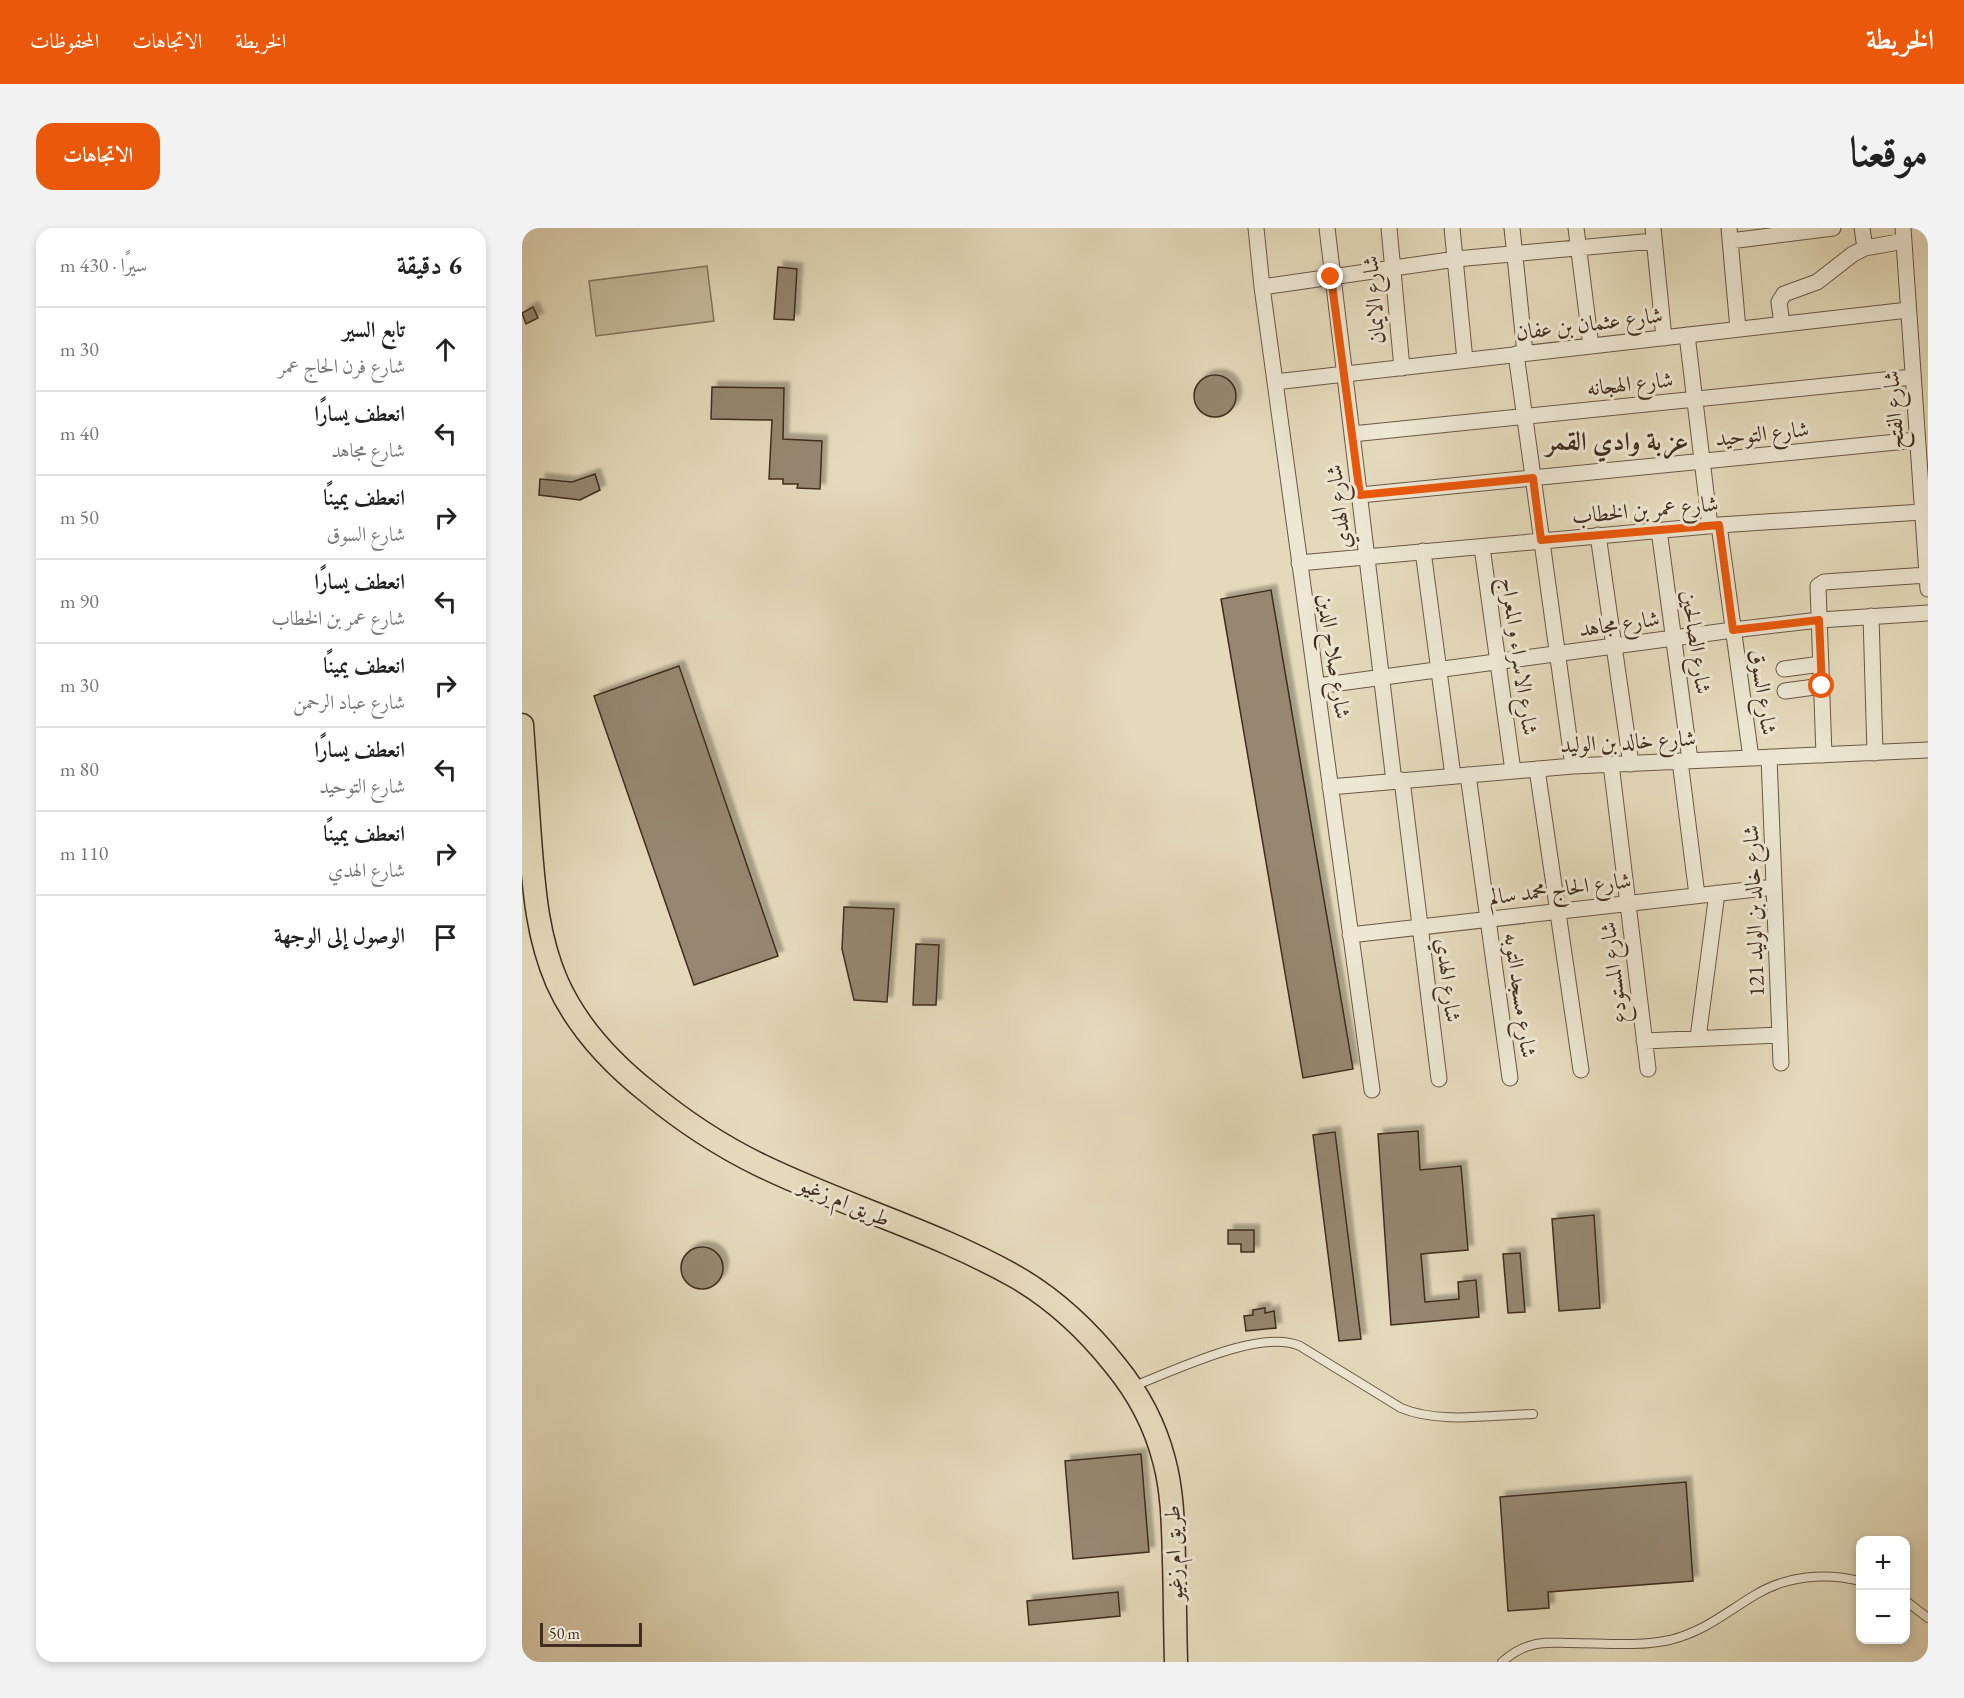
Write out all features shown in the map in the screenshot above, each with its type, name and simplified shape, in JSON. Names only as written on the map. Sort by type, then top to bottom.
[{"type":"main road","name":"طريق ام زغيو","points":[[522,725],[535,904],[543,944],[558,983],[577,1019],[603,1052],[633,1080],[673,1112],[715,1140],[760,1165],[971,1254],[1018,1278],[1061,1309],[1100,1345],[1133,1387],[1151,1422],[1164,1459],[1172,1497],[1176,1662]]},
{"type":"street","name":"شارع صلاح الدين","points":[[1256,228],[1299,563],[1372,1090]]},
{"type":"street","name":"شارع الهدي","points":[[1326,228],[1381,678],[1420,927],[1439,1079]]},
{"type":"street","name":"شارع الايمان","points":[[1389,228],[1402,368]]},
{"type":"street","points":[[1452,228],[1465,360]]},
{"type":"street","points":[[1512,228],[1525,416],[1573,766]]},
{"type":"street","points":[[1576,228],[1591,346]]},
{"type":"street","points":[[1738,329],[1730,235],[1833,228]]},
{"type":"street","points":[[1862,228],[1865,248]]},
{"type":"street","points":[[1262,287],[1456,259],[1579,247],[1653,234],[1664,338]]},
{"type":"street","points":[[1782,324],[1779,302],[1782,296],[1817,282],[1853,254],[1903,234]]},
{"type":"street","name":"شارع الفتح","points":[[1903,234],[1927,582]]},
{"type":"street","name":"شارع عثمان بن عفان","points":[[1275,382],[1908,310]]},
{"type":"street","name":"شارع السوق","points":[[1687,335],[1702,462],[1733,630],[1750,758]]},
{"type":"street","name":"شارع الهجانه","points":[[1352,434],[1913,376]]},
{"type":"street","name":"شارع التوحيد","points":[[1360,495],[1917,440]]},
{"type":"street","name":"شارع عمر بن الخطاب","points":[[1299,563],[1714,525],[1922,512]]},
{"type":"street","name":"شارع الصالحين","points":[[1659,530],[1674,638],[1697,895]]},
{"type":"street","points":[[1598,535],[1631,764]]},
{"type":"street","name":"شارع الاسراء و المعراج","points":[[1482,547],[1513,771]]},
{"type":"street","name":"شارع مسجد التوبه","points":[[1424,551],[1439,670],[1488,919],[1510,1078]]},
{"type":"street","points":[[1824,755],[1818,589],[1821,583],[1927,582]]},
{"type":"street","name":"شارع مجاهد","points":[[1317,686],[1733,630],[1819,620],[1928,613]]},
{"type":"street","points":[[1870,616],[1875,753]]},
{"type":"street","points":[[1784,669],[1821,664]]},
{"type":"street","points":[[1785,691],[1822,686]]},
{"type":"street","name":"شارع خالد بن الوليد","points":[[1330,787],[1573,766],[1928,750]]},
{"type":"street","name":"شارع خالد بن الوليد 121","points":[[1769,757],[1781,1063]]},
{"type":"street","name":"شارع المستودع","points":[[1611,764],[1648,1069]]},
{"type":"street","points":[[1537,769],[1581,1070]]},
{"type":"street","name":"شارع الحاج محمد سالم","points":[[1350,935],[1774,887]]},
{"type":"street","points":[[1698,1038],[1717,893]]},
{"type":"street","points":[[1644,1041],[1780,1035]]},
{"type":"lane","points":[[1133,1387],[1244,1345],[1282,1341],[1300,1346],[1401,1408],[1413,1413],[1437,1417],[1533,1414]]},
{"type":"lane","points":[[1502,1662],[1519,1649],[1542,1642],[1638,1644],[1677,1638],[1715,1622],[1770,1587],[1802,1578],[1834,1576],[1856,1580]]},
{"type":"lane","points":[[1910,1605],[1928,1618]]},
{"type":"shaded area","points":[[707,266],[714,321],[596,336],[589,281]]},
{"type":"building","points":[[778,267],[797,269],[794,320],[774,319]]},
{"type":"building","points":[[533,307],[538,318],[526,324],[522,313]]},
{"type":"building","points":[[1215,375],[1230,381],[1236,396],[1230,411],[1215,417],[1200,411],[1194,396],[1200,381]]},
{"type":"building","points":[[712,387],[784,388],[783,439],[822,441],[820,489],[797,488],[798,484],[783,484],[783,479],[769,479],[772,420],[711,419]]},
{"type":"building","points":[[595,474],[600,490],[580,500],[539,495],[540,479],[572,482]]},
{"type":"building","points":[[1271,590],[1353,1069],[1303,1078],[1221,599]]},
{"type":"building","points":[[679,666],[778,956],[694,985],[594,696]]},
{"type":"building","points":[[844,907],[894,909],[887,1002],[854,1000],[842,949]]},
{"type":"building","points":[[916,944],[939,945],[936,1005],[913,1005]]},
{"type":"building","points":[[1418,1131],[1420,1170],[1461,1166],[1468,1250],[1421,1254],[1425,1302],[1459,1299],[1458,1282],[1476,1280],[1479,1317],[1391,1325],[1378,1134]]},
{"type":"building","points":[[1335,1132],[1361,1339],[1339,1341],[1313,1135]]},
{"type":"building","points":[[1594,1215],[1600,1308],[1559,1311],[1552,1219]]},
{"type":"building","points":[[1228,1230],[1254,1230],[1254,1252],[1241,1252],[1241,1244],[1228,1244]]},
{"type":"building","points":[[702,1247],[717,1253],[723,1268],[717,1283],[702,1289],[687,1283],[681,1268],[687,1253]]},
{"type":"building","points":[[1520,1253],[1525,1312],[1508,1313],[1503,1254]]},
{"type":"building","points":[[1265,1308],[1265,1313],[1274,1311],[1276,1328],[1246,1331],[1244,1316],[1253,1315],[1253,1310]]},
{"type":"building","points":[[1141,1454],[1149,1552],[1073,1559],[1065,1461]]},
{"type":"building","points":[[1686,1482],[1693,1581],[1548,1592],[1549,1608],[1508,1611],[1500,1497]]},
{"type":"building","points":[[1118,1592],[1120,1616],[1029,1625],[1027,1601]]},
{"type":"district","name":"عزبة وادي القمر","points":[[1617,441]]},
{"type":"route","points":[[1331,277],[1360,495],[1533,478],[1541,540],[1719,525],[1733,630],[1819,620],[1822,686]]}]
